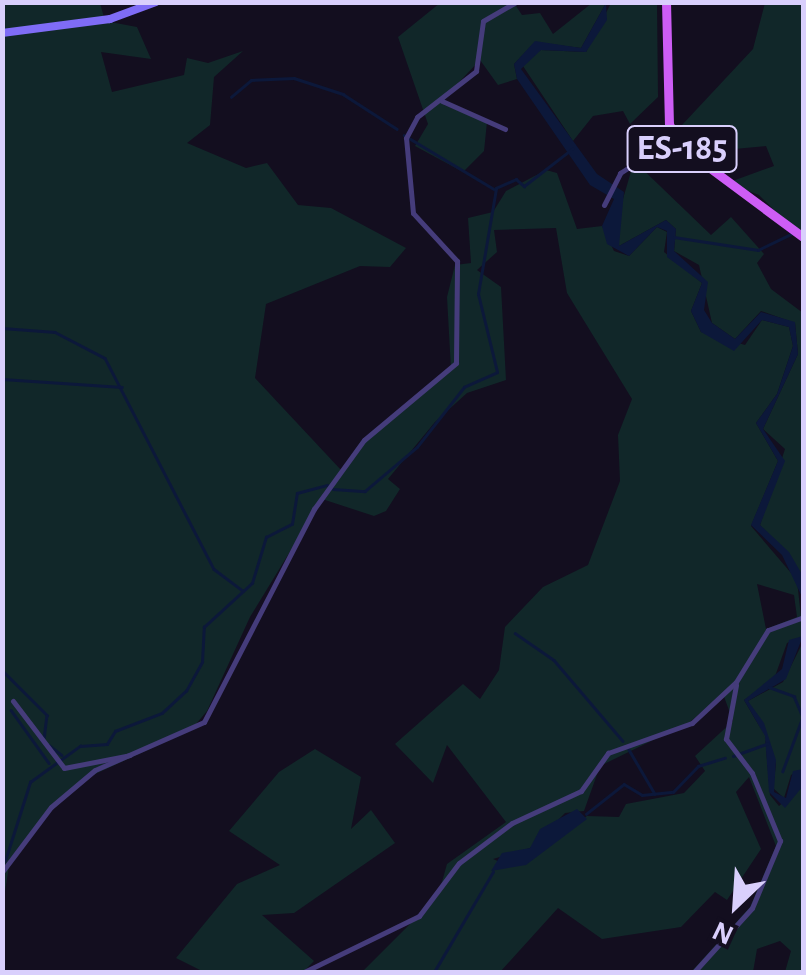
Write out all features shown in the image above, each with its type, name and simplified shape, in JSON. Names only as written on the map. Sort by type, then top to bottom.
[{"type":"main road","name":"ES-185","points":[[666,2],[674,138],[804,238]]},
{"type":"street","points":[[2,34],[110,19],[156,2]]},
{"type":"street","points":[[2,872],[55,803],[94,770],[138,754],[210,714],[314,510],[364,440],[456,363],[457,261],[413,213],[406,146],[413,121],[442,101],[480,64],[483,21],[516,2]]},
{"type":"street","points":[[442,101],[505,129]]},
{"type":"street","points":[[604,205],[615,182],[674,138]]},
{"type":"street","points":[[304,972],[420,916],[481,845],[581,791],[608,753],[692,724],[736,682],[768,630],[803,616]]},
{"type":"street","points":[[694,972],[755,904],[780,842],[752,773],[726,739],[736,682]]},
{"type":"street","points":[[12,700],[64,768],[138,754]]},
{"type":"green space","points":[[3,3],[100,3],[105,21],[137,27],[151,59],[101,52],[112,92],[184,75],[187,58],[208,63],[243,51],[214,77],[210,125],[187,143],[246,168],[267,163],[298,205],[331,208],[406,248],[390,267],[360,266],[266,304],[255,378],[341,470],[361,441],[451,369],[447,297],[455,265],[471,263],[468,218],[493,212],[506,191],[546,170],[557,173],[577,229],[602,226],[614,251],[629,256],[657,227],[667,232],[664,252],[702,283],[691,311],[701,332],[745,345],[762,320],[789,327],[793,346],[777,394],[756,423],[778,461],[751,526],[797,580],[803,636],[787,643],[774,679],[744,700],[765,736],[770,795],[779,806],[803,786],[803,972],[785,972],[791,951],[780,941],[757,949],[753,972],[691,972],[750,907],[776,846],[749,777],[736,792],[761,849],[727,900],[715,892],[681,927],[602,939],[558,908],[500,972],[362,972],[438,896],[447,864],[506,822],[447,745],[433,783],[395,744],[463,684],[480,699],[499,670],[505,627],[543,587],[588,565],[620,481],[618,435],[632,399],[567,293],[556,228],[494,230],[497,252],[477,270],[501,287],[506,380],[467,393],[435,422],[388,479],[400,489],[386,511],[374,516],[322,499],[250,617],[207,711],[191,730],[80,781],[51,806],[10,859],[3,905]],"holes":[[[757,584],[794,595],[797,617],[766,629]],[[723,694],[733,721],[695,756],[705,771],[684,793],[626,804],[619,817],[587,816],[512,867],[493,859],[530,848],[565,813],[584,811],[600,766],[690,722]]]},
{"type":"green space","points":[[440,3],[514,3],[522,15],[540,13],[553,34],[592,3],[606,3],[581,48],[535,42],[514,64],[517,79],[498,85],[480,60],[446,96],[444,105],[487,122],[484,151],[463,172],[415,146],[428,124],[398,37]]},
{"type":"green space","points":[[611,3],[657,3],[658,97],[630,124],[623,111],[593,116],[573,141],[521,63],[541,50],[586,52]]},
{"type":"green space","points":[[765,3],[803,3],[803,239],[759,195],[727,183],[774,166],[766,146],[702,152],[682,125],[753,49]]},
{"type":"green space","points":[[634,161],[711,235],[731,217],[764,254],[757,263],[771,289],[803,313],[803,576],[760,525],[785,449],[763,429],[798,354],[795,323],[761,311],[735,339],[712,323],[699,265],[674,251],[676,229],[666,220],[619,246],[616,223]]},
{"type":"green space","points":[[803,642],[803,769],[791,775],[784,798],[773,788],[776,764],[748,701],[783,682]]},
{"type":"green space","points":[[315,749],[361,777],[351,829],[371,810],[395,843],[294,913],[262,915],[314,961],[303,972],[204,972],[176,958],[237,884],[280,865],[229,831],[279,772]]},
{"type":"water","points":[[606,3],[607,20],[586,52],[541,50],[521,69],[597,174],[624,192],[619,246],[666,220],[676,229],[674,251],[708,282],[704,310],[712,323],[735,339],[761,312],[795,322],[798,354],[763,429],[785,461],[760,525],[789,552],[803,576],[803,599],[782,555],[751,525],[778,461],[756,423],[777,394],[793,346],[789,327],[762,320],[734,351],[701,332],[691,311],[702,283],[667,257],[667,231],[657,227],[629,256],[607,244],[602,226],[614,199],[590,185],[517,79],[514,64],[535,41],[581,48]]},
{"type":"water","points":[[803,636],[786,679],[748,701],[764,723],[776,760],[774,792],[786,798],[793,771],[803,769],[803,786],[785,808],[769,792],[765,736],[744,700],[782,669],[789,640]]},
{"type":"water","points":[[577,809],[587,819],[526,865],[491,871],[502,853],[530,848],[540,829]]},
{"type":"waterway","points":[[231,97],[251,80],[294,78],[343,94],[397,129]]},
{"type":"waterway","points":[[404,135],[494,189]]},
{"type":"waterway","points":[[496,188],[516,179],[524,186],[572,149]]},
{"type":"waterway","points":[[333,489],[365,491],[417,447],[464,387],[497,372],[478,294],[496,189]]},
{"type":"waterway","points":[[674,237],[758,250],[791,234]]},
{"type":"waterway","points":[[2,328],[55,332],[105,358],[214,569],[243,591]]},
{"type":"waterway","points":[[2,379],[122,387]]},
{"type":"waterway","points":[[5,861],[30,782],[80,746],[107,744],[115,731],[162,713],[186,691],[202,662],[204,627],[252,583],[266,537],[292,524],[297,493],[327,485]]},
{"type":"waterway","points":[[515,633],[554,660],[623,741]]},
{"type":"waterway","points":[[2,670],[47,715],[44,738]]},
{"type":"waterway","points":[[769,687],[794,696],[803,717],[783,771]]},
{"type":"waterway","points":[[11,710],[49,763]]},
{"type":"waterway","points":[[733,756],[768,743]]},
{"type":"waterway","points":[[49,745],[62,755]]},
{"type":"waterway","points":[[628,748],[655,794]]},
{"type":"waterway","points":[[586,814],[624,784],[642,795],[673,792],[698,766],[725,758]]},
{"type":"waterway","points":[[434,972],[493,872]]}]
